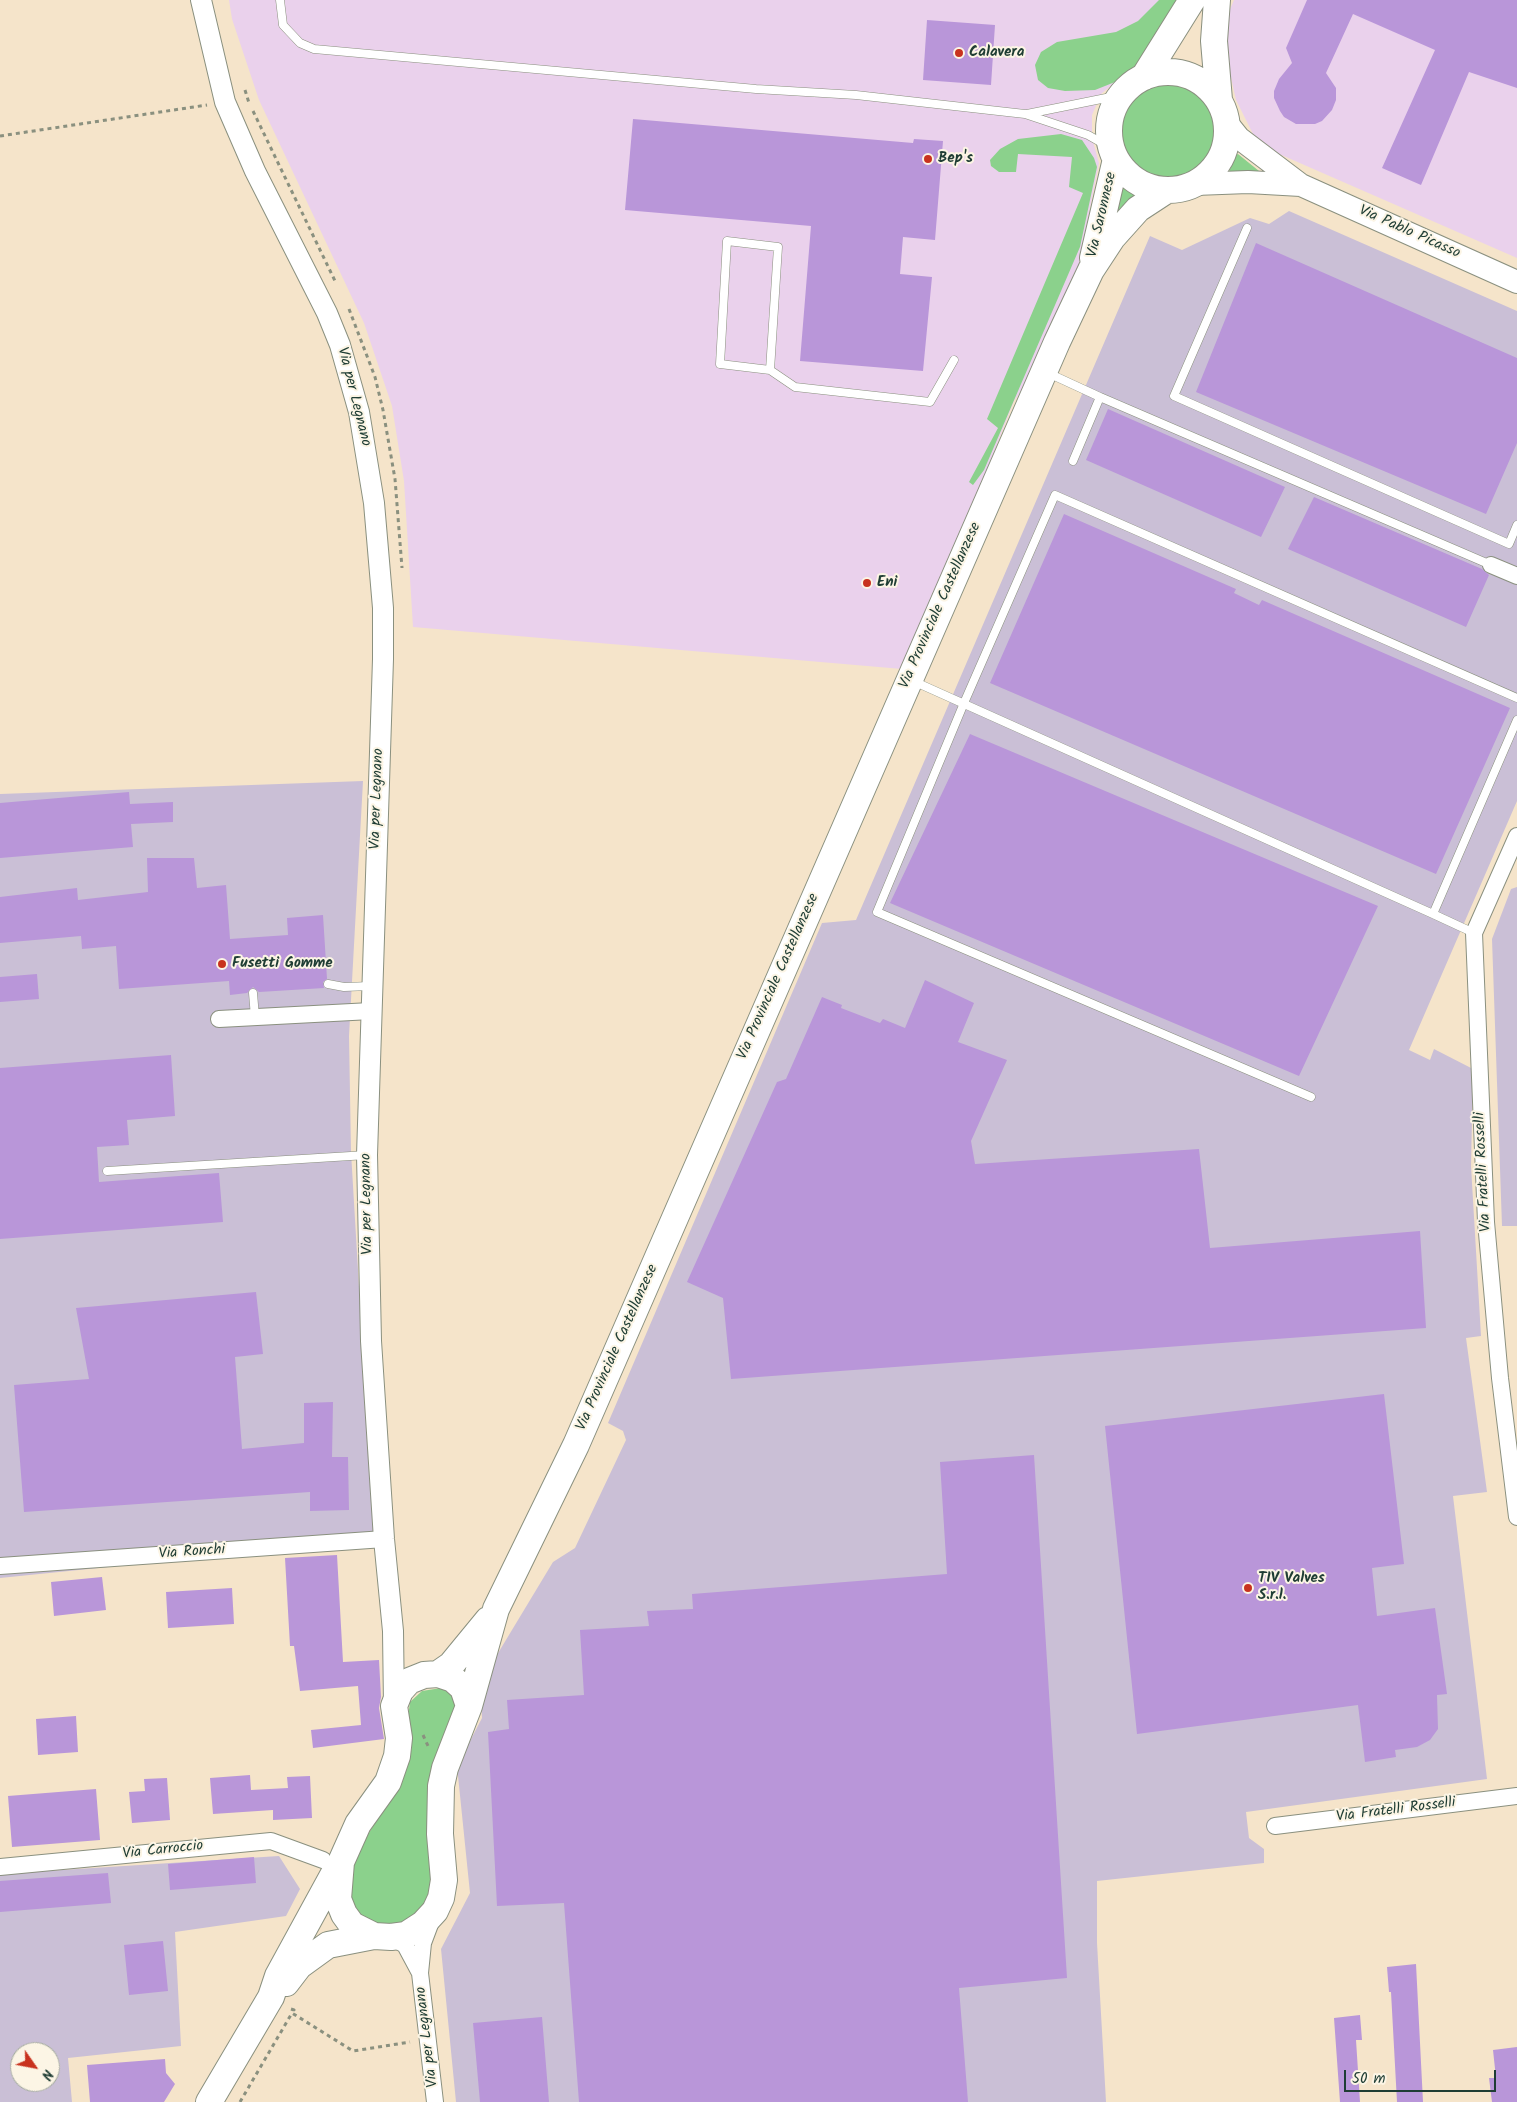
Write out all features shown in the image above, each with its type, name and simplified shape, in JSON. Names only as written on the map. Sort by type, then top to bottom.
[{"type":"main road","points":[[1144,77],[1192,0]]},
{"type":"main road","points":[[1217,0],[1214,41],[1223,112],[1226,141],[1221,158],[1210,173],[1195,184],[1182,189],[1167,190],[1152,188],[1137,182],[1125,172],[1113,154],[1109,122],[1113,108],[1121,95],[1131,85],[1144,77],[1161,72],[1178,72],[1194,78],[1208,87],[1223,112]]},
{"type":"main road","name":"Via Pablo Picasso","points":[[1223,112],[1239,138],[1302,185],[1517,282]]},
{"type":"main road","name":"Via Saronnese","points":[[1091,270],[1113,154]]},
{"type":"main road","name":"Via Pablo Picasso","points":[[1195,184],[1248,182],[1302,185]]},
{"type":"main road","name":"Via Saronnese","points":[[1057,342],[1091,270],[1112,238],[1138,209],[1167,190]]},
{"type":"main road","name":"Via Provinciale Castellanzese","points":[[435,1911],[441,1898],[444,1880],[439,1806],[441,1786],[445,1768],[469,1706],[496,1609],[580,1436],[1057,342]]},
{"type":"main road","name":"Via Provinciale Castellanzese","points":[[394,1706],[400,1691],[409,1682],[431,1675],[451,1665],[496,1609]]},
{"type":"main road","points":[[431,1675],[453,1678],[463,1688],[469,1706]]},
{"type":"main road","points":[[210,2102],[271,1997],[278,1976],[332,1861],[388,1782],[397,1756],[399,1738],[394,1706]]},
{"type":"main road","points":[[332,1861],[338,1899],[344,1914],[352,1925],[382,1936]]},
{"type":"main road","points":[[271,1997],[312,1955],[328,1945],[406,1934],[423,1924],[435,1911]]},
{"type":"street","name":"Via per Legnano","points":[[201,0],[225,102],[255,171],[323,304],[351,376],[367,453],[379,553],[383,633],[367,1155],[371,1341],[384,1539],[393,1631],[394,1706]]},
{"type":"street","points":[[1491,565],[1517,576]]},
{"type":"street","name":"Via Fratelli Rosselli","points":[[1517,836],[1474,933],[1486,1222],[1500,1378],[1517,1517]]},
{"type":"street","points":[[219,1019],[370,1011]]},
{"type":"street","name":"Via Ronchi","points":[[0,1566],[384,1539]]},
{"type":"street","name":"Via per Legnano","points":[[393,1631],[405,1663],[415,1672],[431,1675]]},
{"type":"street","name":"Via Fratelli Rosselli","points":[[1275,1826],[1517,1796]]},
{"type":"street","name":"Via Carroccio","points":[[0,1867],[271,1841],[332,1861]]},
{"type":"street","name":"Via per Legnano","points":[[435,1911],[423,1943],[420,1973],[435,2102]]},
{"type":"street","name":"Via per Legnano","points":[[382,1936],[405,1945],[420,1973]]},
{"type":"lane","points":[[280,0],[283,25],[300,43],[314,49],[756,89],[809,92],[1025,114],[1088,135],[1113,154]]},
{"type":"lane","points":[[1025,114],[1121,95]]},
{"type":"lane","points":[[1247,228],[1174,396],[1509,544],[1517,526]]},
{"type":"lane","points":[[770,370],[778,248],[727,241],[720,364],[770,370],[795,388],[930,402],[954,360]]},
{"type":"lane","points":[[1044,371],[1491,565]]},
{"type":"lane","points":[[1073,461],[1100,396]]},
{"type":"lane","points":[[1311,1097],[877,912],[964,703],[1055,495],[1517,698]]},
{"type":"lane","points":[[909,679],[1474,933]]},
{"type":"lane","points":[[1433,914],[1517,720]]},
{"type":"lane","points":[[328,984],[344,987],[371,986]]},
{"type":"lane","points":[[253,993],[254,1017]]},
{"type":"lane","points":[[108,1171],[367,1155]]},
{"type":"path","points":[[0,136],[225,102]]},
{"type":"path","points":[[240,2102],[292,2014],[353,2051],[413,2042],[428,2053]]},
{"type":"shaded area","points":[[229,0],[1178,0],[1141,61],[1101,94],[1092,115],[1092,138],[1099,163],[1076,278],[1057,342],[1014,401],[979,490],[902,669],[413,627],[404,481],[392,406],[364,323],[259,100],[232,19]]},
{"type":"shaded area","points":[[1234,0],[1517,0],[1517,258],[1270,150],[1254,136],[1236,100],[1226,55],[1225,21]]},
{"type":"shaded area","points":[[1289,211],[1517,311],[1517,801],[1409,1050],[1430,1060],[1434,1049],[1473,1069],[1471,1166],[1481,1336],[1466,1338],[1487,1492],[1453,1496],[1487,1779],[1246,1812],[1249,1838],[1264,1849],[1264,1863],[1097,1881],[1097,1943],[1106,2102],[456,2102],[441,1949],[470,1893],[457,1766],[482,1718],[480,1683],[553,1562],[575,1548],[626,1440],[623,1431],[608,1423],[822,923],[856,920],[1150,236],[1182,250],[1250,218],[1269,224]]},
{"type":"shaded area","points":[[363,781],[349,1036],[351,1152],[374,1540],[0,1578],[0,794]]},
{"type":"shaded area","points":[[1517,887],[1517,1226],[1502,1226],[1492,939],[1511,889]]},
{"type":"shaded area","points":[[279,1856],[300,1889],[286,1916],[175,1932],[181,2046],[68,2058],[72,2102],[0,2102],[0,1874]]},
{"type":"green space","points":[[1159,0],[1178,0],[1141,61],[1115,82],[1095,90],[1065,91],[1048,88],[1038,80],[1035,65],[1041,52],[1057,42],[1116,32],[1138,21]]},
{"type":"green space","points":[[1168,85],[1186,89],[1200,99],[1210,113],[1214,131],[1210,149],[1200,163],[1186,173],[1168,177],[1150,173],[1136,163],[1126,149],[1122,131],[1126,113],[1136,99],[1150,89]]},
{"type":"green space","points":[[1061,134],[1082,140],[1094,158],[1097,167],[1080,247],[984,470],[973,485],[969,482],[998,428],[987,419],[1083,193],[1069,187],[1072,157],[1018,154],[1016,172],[999,172],[991,166],[990,160],[1000,149],[1018,139]]},
{"type":"green space","points":[[1238,154],[1259,171],[1256,175],[1229,172],[1235,155]]},
{"type":"green space","points":[[1120,184],[1139,197],[1111,226]]},
{"type":"green space","points":[[441,1688],[452,1695],[457,1711],[430,1779],[428,1793],[431,1896],[418,1916],[387,1928],[358,1914],[345,1884],[355,1856],[384,1808],[408,1762],[412,1747],[408,1717],[410,1702],[422,1691]]},
{"type":"building","points":[[1307,0],[1517,0],[1517,88],[1469,72],[1421,185],[1382,168],[1435,50],[1353,14],[1326,73],[1336,88],[1336,100],[1332,110],[1322,121],[1315,124],[1296,124],[1284,117],[1280,111],[1274,98],[1274,91],[1279,79],[1292,63],[1286,48]]},
{"type":"building","name":"Calavera","points":[[927,20],[995,25],[991,85],[923,80]]},
{"type":"building","points":[[633,119],[913,143],[914,139],[943,141],[935,240],[903,237],[900,274],[932,277],[923,371],[800,361],[811,226],[625,210]]},
{"type":"building","points":[[1256,243],[1517,358],[1517,443],[1486,514],[1196,392]]},
{"type":"building","points":[[1108,409],[1285,487],[1261,537],[1086,460]]},
{"type":"building","points":[[1314,497],[1482,569],[1489,575],[1466,627],[1288,549]]},
{"type":"building","points":[[1064,514],[1236,589],[1234,593],[1259,605],[1262,600],[1510,708],[1436,874],[990,683]]},
{"type":"building","points":[[970,734],[1378,906],[1299,1076],[890,903]]},
{"type":"building","points":[[129,792],[130,804],[173,802],[173,822],[131,824],[133,847],[0,858],[0,803]]},
{"type":"building","points":[[147,858],[194,858],[197,888],[226,885],[230,939],[288,935],[287,918],[323,915],[327,979],[323,982],[324,988],[259,992],[253,987],[247,993],[230,995],[229,981],[119,989],[116,946],[82,949],[81,936],[0,943],[0,897],[77,888],[78,900],[148,892]]},
{"type":"building","points":[[37,974],[39,999],[0,1002],[0,977]]},
{"type":"building","points":[[925,980],[974,1003],[958,1042],[1007,1060],[971,1141],[975,1164],[1199,1149],[1210,1248],[1420,1231],[1426,1328],[731,1379],[723,1298],[687,1282],[777,1082],[786,1079],[822,997],[842,1005],[841,1008],[880,1023],[883,1019],[905,1028]]},
{"type":"building","points":[[171,1055],[175,1116],[127,1120],[129,1145],[97,1147],[99,1182],[219,1173],[223,1222],[0,1239],[0,1068]]},
{"type":"building","points":[[256,1292],[263,1354],[235,1357],[242,1449],[304,1443],[304,1403],[333,1402],[332,1457],[348,1457],[349,1510],[310,1511],[310,1492],[24,1512],[14,1385],[89,1379],[76,1308]]},
{"type":"building","name":"TIV Valves S.r.l.","points":[[1384,1394],[1404,1564],[1372,1568],[1377,1616],[1435,1608],[1447,1694],[1437,1695],[1438,1729],[1430,1740],[1417,1747],[1395,1750],[1396,1757],[1365,1762],[1358,1705],[1137,1734],[1105,1426]]},
{"type":"building","points":[[1034,1455],[1067,1978],[959,1988],[968,2102],[579,2102],[564,1903],[497,1906],[488,1732],[509,1729],[507,1700],[584,1695],[580,1630],[649,1626],[647,1611],[693,1609],[692,1594],[947,1574],[940,1462]]},
{"type":"building","points":[[337,1555],[343,1662],[379,1660],[381,1697],[379,1708],[384,1739],[313,1748],[311,1730],[361,1725],[358,1686],[300,1691],[294,1646],[290,1646],[285,1558]]},
{"type":"building","points":[[102,1577],[106,1610],[54,1616],[51,1582]]},
{"type":"building","points":[[232,1588],[234,1624],[168,1628],[166,1592]]},
{"type":"building","points":[[76,1716],[78,1752],[38,1755],[36,1719]]},
{"type":"building","points":[[250,1775],[251,1790],[288,1788],[287,1777],[310,1776],[312,1818],[273,1820],[273,1810],[213,1814],[210,1778]]},
{"type":"building","points":[[167,1778],[170,1820],[132,1823],[129,1792],[145,1791],[144,1779]]},
{"type":"building","points":[[96,1789],[100,1840],[12,1847],[8,1796]]},
{"type":"building","points":[[254,1857],[256,1883],[170,1890],[168,1864]]},
{"type":"building","points":[[108,1873],[111,1903],[0,1912],[0,1881]]},
{"type":"building","points":[[163,1941],[168,1991],[129,1995],[124,1945]]},
{"type":"building","points":[[1416,1964],[1423,2102],[1397,2102],[1391,1992],[1389,1992],[1387,1967]]},
{"type":"building","points":[[1360,2015],[1362,2040],[1356,2040],[1360,2102],[1340,2102],[1334,2018]]},
{"type":"building","points":[[542,2017],[549,2102],[480,2102],[473,2023]]},
{"type":"building","points":[[1517,2047],[1517,2102],[1492,2102],[1489,2078],[1496,2078],[1493,2050]]},
{"type":"building","points":[[165,2059],[166,2073],[175,2084],[164,2102],[90,2102],[87,2065]]},
{"type":"place","name":"Calavera","points":[[959,53]]},
{"type":"place","name":"Bep's","points":[[928,159]]},
{"type":"place","name":"Eni","points":[[867,583]]},
{"type":"place","name":"Fusetti Gomme","points":[[222,964]]},
{"type":"place","name":"TIV Valves S.r.l.","points":[[1248,1588]]}]
